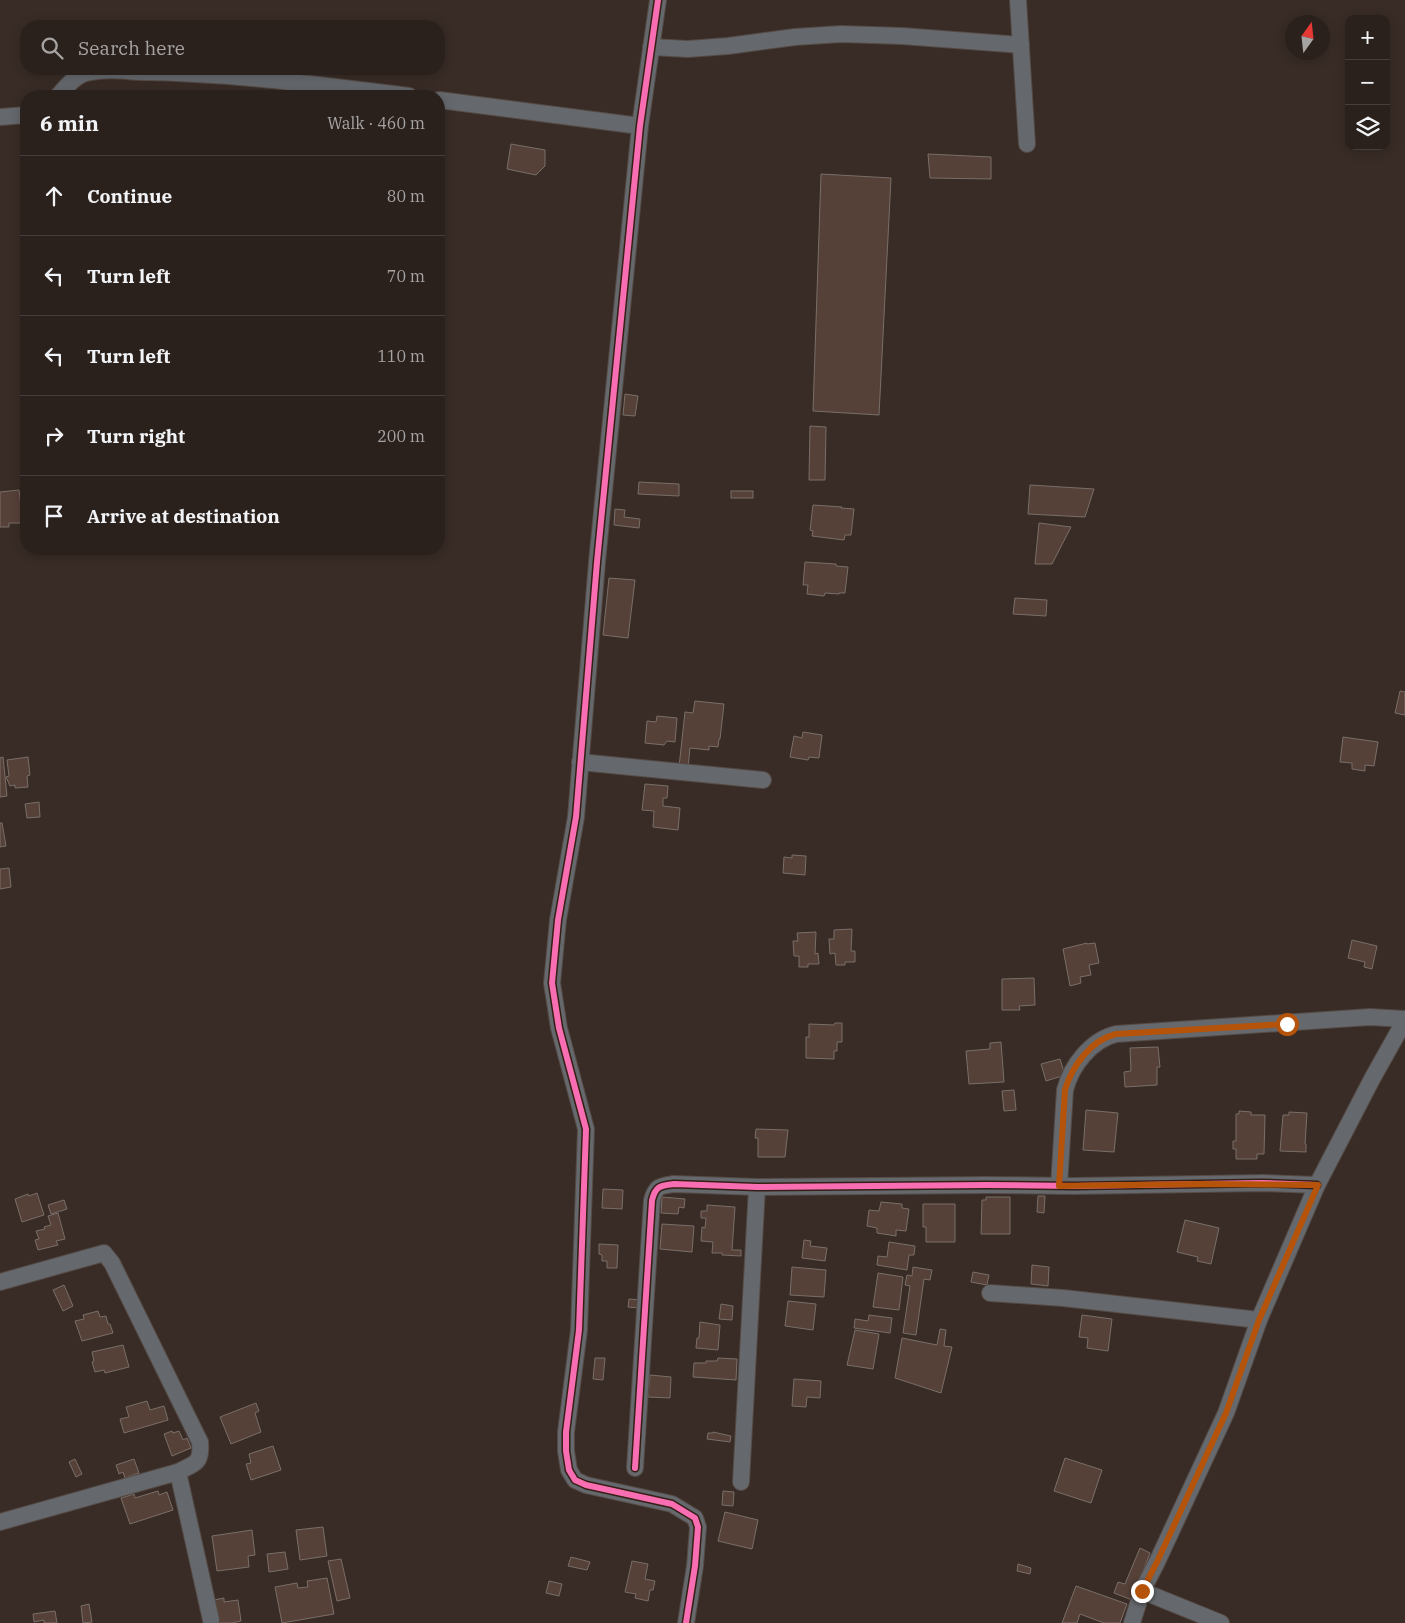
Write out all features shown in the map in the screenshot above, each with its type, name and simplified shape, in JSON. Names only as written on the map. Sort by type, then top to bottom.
[{"type":"street","points":[[658,0],[640,126],[598,552],[576,817],[558,920],[552,983],[559,1028],[586,1130],[579,1330],[566,1432],[566,1451],[570,1470],[575,1480],[586,1485],[672,1504],[695,1518],[698,1527],[695,1566],[686,1623]]},
{"type":"street","points":[[1018,0],[1027,144]]},
{"type":"street","points":[[651,47],[688,49],[728,46],[795,36],[841,34],[902,36],[1021,46]]},
{"type":"street","points":[[64,90],[80,75]]},
{"type":"street","points":[[214,75],[289,81],[361,90]]},
{"type":"street","points":[[445,101],[640,126]]},
{"type":"street","points":[[0,117],[20,116]]},
{"type":"street","points":[[580,762],[763,780]]},
{"type":"street","points":[[1059,1186],[1065,1090],[1068,1079],[1079,1061],[1098,1042],[1107,1036],[1370,1017],[1405,1019],[1318,1185],[1259,1320],[1226,1413],[1142,1591],[1132,1623]]},
{"type":"street","points":[[635,1468],[652,1200],[654,1192],[661,1186],[674,1184],[757,1187],[1059,1186],[1245,1183],[1318,1185]]},
{"type":"street","points":[[741,1482],[757,1187]]},
{"type":"street","points":[[0,1282],[104,1252],[112,1263],[200,1442],[200,1458],[178,1472],[0,1522]]},
{"type":"street","points":[[990,1293],[1063,1298],[1259,1320]]},
{"type":"street","points":[[178,1472],[211,1620]]},
{"type":"street","points":[[1142,1591],[1221,1623]]},
{"type":"building","points":[[511,144],[545,150],[545,166],[536,175],[507,169]]},
{"type":"building","points":[[928,154],[991,157],[991,179],[930,178]]},
{"type":"building","points":[[821,174],[891,178],[879,415],[813,411]]},
{"type":"building","points":[[625,394],[638,396],[635,416],[623,415]]},
{"type":"building","points":[[810,426],[826,427],[825,480],[809,480]]},
{"type":"building","points":[[639,482],[679,484],[679,496],[638,494]]},
{"type":"building","points":[[1030,485],[1094,489],[1085,517],[1028,514]]},
{"type":"building","points":[[19,490],[20,523],[9,523],[9,527],[0,527],[0,492]]},
{"type":"building","points":[[731,491],[753,491],[753,498],[731,498]]},
{"type":"building","points":[[813,505],[854,509],[851,535],[845,535],[844,540],[812,536],[813,531],[810,530]]},
{"type":"building","points":[[615,509],[625,510],[624,517],[640,519],[639,528],[614,525]]},
{"type":"building","points":[[1039,523],[1071,527],[1052,564],[1035,564]]},
{"type":"building","points":[[805,562],[836,564],[836,566],[848,567],[845,593],[825,593],[824,596],[807,594],[808,585],[803,585]]},
{"type":"building","points":[[609,578],[635,580],[628,638],[603,635]]},
{"type":"building","points":[[1015,598],[1047,600],[1046,616],[1013,614]]},
{"type":"building","points":[[1400,691],[1405,692],[1405,715],[1395,713]]},
{"type":"building","points":[[695,701],[724,704],[720,739],[718,747],[709,746],[709,750],[690,748],[688,768],[679,767],[685,712],[693,713]]},
{"type":"building","points":[[657,716],[677,718],[675,742],[667,741],[664,745],[645,743],[647,721],[656,722]]},
{"type":"building","points":[[803,732],[822,735],[819,758],[809,757],[808,760],[790,757],[794,736],[802,738]]},
{"type":"building","points":[[1343,737],[1378,742],[1374,766],[1365,765],[1365,771],[1352,769],[1352,763],[1340,762]]},
{"type":"building","points":[[3,757],[7,796],[0,797],[0,758]]},
{"type":"building","points":[[28,757],[30,775],[27,776],[28,787],[15,788],[15,785],[10,786],[6,777],[9,776],[7,760]]},
{"type":"building","points":[[645,784],[668,786],[667,798],[663,798],[663,806],[680,808],[678,830],[653,827],[654,811],[642,810]]},
{"type":"building","points":[[39,802],[40,817],[27,818],[25,804]]},
{"type":"building","points":[[0,823],[2,823],[6,846],[0,847]]},
{"type":"building","points":[[792,855],[806,856],[805,875],[783,873],[784,857],[792,858]]},
{"type":"building","points":[[9,868],[11,887],[0,889],[0,869]]},
{"type":"building","points":[[852,929],[851,951],[855,951],[855,962],[845,962],[845,965],[836,965],[835,953],[830,954],[829,939],[834,939],[834,930]]},
{"type":"building","points":[[816,932],[815,954],[818,953],[819,964],[808,964],[808,967],[799,967],[799,956],[794,956],[793,941],[798,941],[797,933]]},
{"type":"building","points":[[1352,940],[1377,946],[1372,969],[1364,967],[1365,962],[1348,958]]},
{"type":"building","points":[[1095,943],[1099,963],[1089,965],[1091,975],[1080,977],[1081,983],[1070,986],[1063,949]]},
{"type":"building","points":[[1034,978],[1035,1005],[1019,1006],[1020,1010],[1002,1010],[1002,979]]},
{"type":"building","points":[[835,1023],[842,1023],[842,1042],[837,1042],[837,1051],[834,1051],[834,1059],[806,1058],[806,1037],[809,1037],[809,1024],[834,1025]]},
{"type":"building","points":[[1001,1042],[1004,1082],[969,1084],[966,1051],[990,1049],[990,1043]]},
{"type":"building","points":[[1158,1047],[1160,1067],[1157,1067],[1157,1085],[1125,1087],[1124,1072],[1131,1071],[1130,1048]]},
{"type":"building","points":[[1060,1059],[1065,1075],[1046,1081],[1041,1064]]},
{"type":"building","points":[[1014,1090],[1016,1110],[1004,1111],[1002,1091]]},
{"type":"building","points":[[1086,1110],[1118,1113],[1114,1152],[1083,1150]]},
{"type":"building","points":[[1239,1111],[1251,1112],[1251,1115],[1265,1115],[1264,1154],[1257,1154],[1257,1159],[1236,1159],[1236,1149],[1233,1149],[1233,1141],[1236,1141],[1236,1114],[1239,1114]]},
{"type":"building","points":[[1289,1112],[1307,1113],[1306,1152],[1280,1151],[1283,1115],[1289,1115]]},
{"type":"building","points":[[756,1129],[788,1130],[785,1157],[758,1157],[758,1138],[755,1138]]},
{"type":"building","points":[[603,1189],[623,1190],[622,1209],[602,1208]]},
{"type":"building","points":[[37,1193],[44,1215],[22,1222],[15,1199]]},
{"type":"building","points":[[1038,1196],[1045,1196],[1044,1213],[1037,1212]]},
{"type":"building","points":[[662,1197],[685,1199],[684,1208],[679,1207],[678,1214],[661,1213]]},
{"type":"building","points":[[986,1197],[1010,1197],[1010,1234],[981,1234],[982,1200],[986,1200]]},
{"type":"building","points":[[64,1200],[67,1209],[51,1214],[48,1205]]},
{"type":"building","points":[[881,1202],[902,1204],[902,1208],[909,1209],[906,1231],[896,1230],[896,1236],[877,1233],[877,1228],[867,1226],[869,1210],[879,1211]]},
{"type":"building","points":[[923,1204],[955,1204],[955,1242],[926,1242],[926,1227],[923,1227]]},
{"type":"building","points":[[707,1205],[735,1207],[732,1250],[741,1250],[741,1256],[712,1253],[713,1242],[701,1241],[702,1227],[705,1228],[706,1218],[701,1218],[701,1211],[707,1211]]},
{"type":"building","points":[[58,1213],[65,1239],[56,1241],[58,1245],[38,1250],[35,1240],[39,1239],[36,1231],[51,1225],[48,1216]]},
{"type":"building","points":[[1185,1220],[1219,1228],[1211,1264],[1197,1261],[1198,1257],[1177,1252]]},
{"type":"building","points":[[662,1224],[694,1226],[692,1252],[660,1249]]},
{"type":"building","points":[[804,1240],[811,1241],[810,1246],[827,1248],[825,1261],[802,1258]]},
{"type":"building","points":[[889,1242],[915,1246],[914,1255],[909,1255],[907,1270],[877,1265],[878,1256],[887,1257]]},
{"type":"building","points":[[599,1244],[618,1245],[617,1268],[607,1268],[607,1261],[602,1261],[602,1255],[599,1254]]},
{"type":"building","points":[[1032,1265],[1049,1267],[1048,1286],[1031,1284]]},
{"type":"building","points":[[792,1267],[826,1270],[824,1297],[790,1295]]},
{"type":"building","points":[[913,1267],[932,1270],[930,1280],[924,1279],[916,1335],[903,1333],[910,1286],[905,1285],[907,1275],[912,1276]]},
{"type":"building","points":[[973,1272],[989,1275],[987,1285],[971,1282]]},
{"type":"building","points":[[878,1273],[903,1277],[899,1310],[873,1307]]},
{"type":"building","points":[[64,1285],[73,1306],[63,1311],[53,1290]]},
{"type":"building","points":[[629,1299],[640,1300],[640,1308],[628,1307]]},
{"type":"building","points":[[788,1301],[816,1304],[813,1330],[785,1326]]},
{"type":"building","points":[[721,1304],[733,1306],[732,1320],[719,1319]]},
{"type":"building","points":[[98,1311],[100,1317],[106,1316],[113,1333],[82,1341],[75,1321],[84,1319],[83,1315]]},
{"type":"building","points":[[869,1315],[892,1318],[890,1333],[854,1328],[855,1319],[868,1321]]},
{"type":"building","points":[[1082,1315],[1112,1319],[1108,1351],[1087,1348],[1088,1338],[1079,1337]]},
{"type":"building","points":[[700,1322],[720,1325],[718,1350],[696,1348]]},
{"type":"building","points":[[940,1329],[946,1330],[944,1346],[952,1347],[941,1393],[895,1378],[902,1338],[937,1345]]},
{"type":"building","points":[[855,1330],[879,1334],[873,1369],[847,1365]]},
{"type":"building","points":[[123,1345],[129,1367],[105,1373],[104,1370],[95,1372],[92,1352]]},
{"type":"building","points":[[595,1358],[605,1358],[603,1380],[593,1379]]},
{"type":"building","points":[[718,1358],[737,1359],[736,1380],[693,1377],[694,1363],[717,1361]]},
{"type":"building","points":[[650,1375],[671,1377],[670,1398],[648,1397]]},
{"type":"building","points":[[794,1379],[821,1381],[820,1398],[807,1397],[806,1407],[792,1406]]},
{"type":"building","points":[[147,1401],[150,1410],[164,1406],[168,1420],[124,1433],[120,1419],[129,1417],[126,1407]]},
{"type":"building","points":[[256,1403],[259,1411],[255,1413],[261,1432],[231,1444],[220,1417]]},
{"type":"building","points":[[172,1431],[173,1433],[179,1431],[183,1440],[187,1438],[191,1448],[172,1456],[164,1434]]},
{"type":"building","points":[[713,1432],[731,1436],[730,1442],[707,1439],[708,1433]]},
{"type":"building","points":[[273,1446],[281,1470],[251,1480],[246,1464],[251,1463],[249,1454]]},
{"type":"building","points":[[1065,1458],[1102,1470],[1091,1503],[1054,1491]]},
{"type":"building","points":[[75,1459],[82,1474],[76,1477],[69,1462]]},
{"type":"building","points":[[134,1459],[139,1473],[125,1478],[123,1472],[119,1474],[116,1465]]},
{"type":"building","points":[[158,1491],[159,1495],[167,1492],[173,1510],[130,1524],[121,1498],[134,1494],[135,1498]]},
{"type":"building","points":[[723,1491],[734,1492],[733,1506],[722,1505]]},
{"type":"building","points":[[725,1512],[758,1520],[752,1549],[718,1541]]},
{"type":"building","points":[[323,1527],[327,1556],[300,1560],[296,1530]]},
{"type":"building","points":[[252,1530],[255,1555],[248,1556],[249,1567],[217,1571],[212,1536]]},
{"type":"building","points":[[1140,1548],[1150,1553],[1132,1600],[1114,1593],[1118,1582],[1125,1584]]},
{"type":"building","points":[[285,1552],[288,1569],[269,1572],[267,1554]]},
{"type":"building","points":[[571,1557],[590,1562],[587,1570],[568,1566]]},
{"type":"building","points":[[341,1559],[350,1598],[337,1601],[328,1561]]},
{"type":"building","points":[[632,1561],[648,1564],[645,1579],[655,1581],[653,1590],[650,1590],[648,1601],[635,1598],[636,1594],[625,1592]]},
{"type":"building","points":[[1018,1564],[1031,1568],[1030,1574],[1017,1571]]},
{"type":"building","points":[[327,1578],[334,1614],[282,1623],[275,1587],[297,1583],[298,1588],[308,1587],[307,1581]]},
{"type":"building","points":[[549,1581],[562,1584],[559,1596],[546,1593]]},
{"type":"building","points":[[1076,1586],[1127,1604],[1120,1623],[1104,1623],[1080,1614],[1077,1623],[1062,1623]]},
{"type":"building","points":[[224,1598],[224,1602],[238,1600],[241,1621],[213,1623],[209,1601]]},
{"type":"building","points":[[89,1604],[92,1622],[83,1623],[81,1606]]},
{"type":"building","points":[[55,1611],[57,1623],[44,1623],[44,1620],[34,1622],[33,1614]]},
{"type":"cycle path","points":[[658,0],[640,126],[597,562],[576,817],[558,920],[552,983],[559,1028],[586,1129],[579,1330],[566,1432],[569,1470],[575,1480],[586,1485],[672,1504],[695,1518],[698,1527],[695,1566],[686,1623]]},
{"type":"cycle path","points":[[635,1468],[652,1200],[655,1191],[660,1187],[674,1184],[757,1187],[1074,1186],[1262,1183],[1317,1185]]},
{"type":"route","points":[[1142,1591],[1226,1413],[1259,1320],[1318,1185],[1262,1183],[1059,1186],[1065,1090],[1068,1079],[1079,1061],[1098,1042],[1107,1036],[1287,1024]]}]
